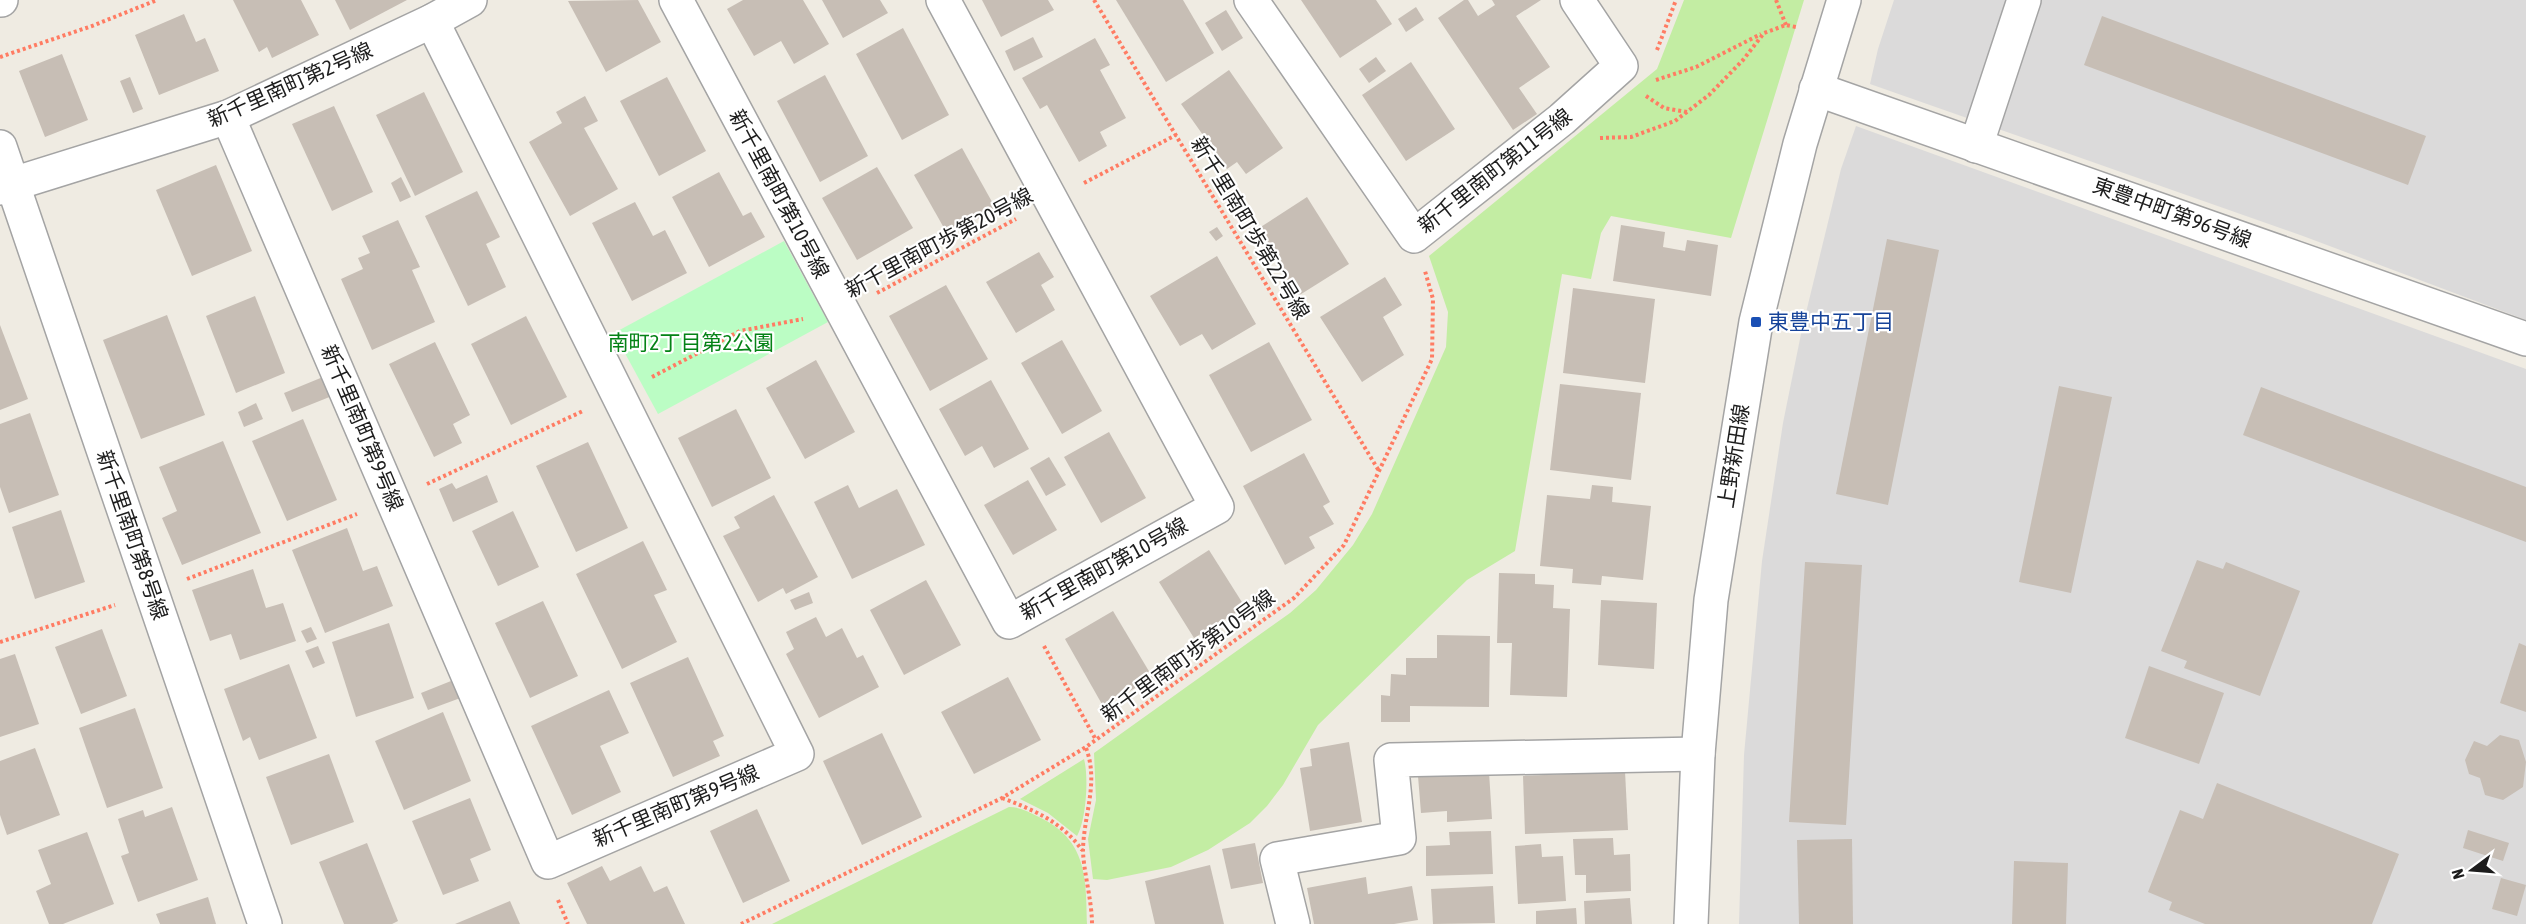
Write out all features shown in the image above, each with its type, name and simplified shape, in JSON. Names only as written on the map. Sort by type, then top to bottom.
[{"type":"street","name":"新千里南町第2号線","points":[[7,186],[228,117],[432,21],[470,0]]},
{"type":"street","name":"新千里南町第10号線","points":[[676,0],[1009,622],[1217,507],[943,0]]},
{"type":"street","name":"新千里南町第11号線","points":[[1251,0],[1414,236],[1562,119],[1630,76]]},
{"type":"street","points":[[1577,0],[1630,76]]},
{"type":"street","name":"上野新田線","points":[[1691,924],[1698,754],[1711,600],[1756,321],[1774,240],[1816,89],[1844,0]]},
{"type":"street","points":[[1976,146],[2024,0]]},
{"type":"street","name":"新千里南町第9号線","points":[[228,117],[548,862],[797,754],[432,21]]},
{"type":"street","name":"東豊中町第96号線","points":[[1816,89],[2526,339]]},
{"type":"street","name":"新千里南町第8号線","points":[[0,147],[7,186],[265,924]]},
{"type":"street","points":[[1293,924],[1277,859],[1399,838],[1391,760],[1698,754]]},
{"type":"path","points":[[0,57],[92,26],[157,0]]},
{"type":"path","name":"新千里南町歩第22号線","points":[[1094,0],[1379,471]]},
{"type":"path","points":[[1630,76],[1656,55],[1676,0]]},
{"type":"path","points":[[1776,0],[1786,25]]},
{"type":"path","points":[[1630,76],[1696,67],[1764,33],[1786,25],[1803,28]]},
{"type":"path","points":[[1562,119],[1588,136],[1622,138],[1658,129],[1689,111],[1743,60],[1764,33]]},
{"type":"path","points":[[1630,76],[1655,104],[1672,111],[1689,111]]},
{"type":"path","name":"新千里南町歩第20号線","points":[[0,642],[151,593],[393,501],[618,395],[740,331],[842,312],[1176,135]]},
{"type":"path","name":"新千里南町歩第10号線","points":[[741,924],[1002,798],[1086,747],[1294,598],[1344,545],[1432,359],[1433,299],[1414,236]]},
{"type":"path","points":[[1026,612],[1096,740]]},
{"type":"path","points":[[1086,747],[1092,778],[1083,852],[1092,924]]},
{"type":"path","points":[[1002,798],[1047,817],[1068,833],[1083,852]]},
{"type":"shaded area","points":[[1894,0],[2526,0],[2526,320],[2303,236],[1870,84],[1878,49]]},
{"type":"shaded area","points":[[1856,126],[2526,369],[2526,924],[1739,924],[1744,755],[1762,561],[1783,423],[1802,329],[1841,169]]},
{"type":"green space","points":[[1684,0],[1804,0],[1731,238],[1611,216],[1601,233],[1591,279],[1562,274],[1515,551],[1467,580],[1318,725],[1283,785],[1250,823],[1208,850],[1171,867],[1107,880],[1093,879],[1088,839],[1096,800],[1094,753],[1290,613],[1316,590],[1353,545],[1372,514],[1446,347],[1448,312],[1429,256],[1657,69]]},
{"type":"green space","name":"南町2丁目第2公園","points":[[784,241],[828,322],[658,414],[614,333]]},
{"type":"green space","points":[[1084,759],[1086,799],[1083,820],[1077,836],[1048,813],[1020,799]]},
{"type":"green space","points":[[1009,807],[1028,812],[1055,826],[1067,837],[1075,849],[1081,861],[1084,876],[1087,924],[772,924]]},
{"type":"building","points":[[233,0],[301,0],[319,35],[272,58],[267,47],[259,52]]},
{"type":"building","points":[[335,0],[407,0],[350,30]]},
{"type":"building","points":[[638,0],[661,42],[606,72],[568,1]]},
{"type":"building","points":[[743,0],[803,0],[829,44],[794,64],[781,41],[754,56],[727,9]]},
{"type":"building","points":[[822,0],[880,0],[888,13],[843,38]]},
{"type":"building","points":[[982,0],[1048,0],[1054,10],[1001,37]]},
{"type":"building","points":[[1116,0],[1183,0],[1214,53],[1166,82]]},
{"type":"building","points":[[1301,0],[1376,0],[1392,24],[1340,58]]},
{"type":"building","points":[[1464,0],[1468,0],[1478,16],[1495,5],[1492,0],[1541,0],[1516,16],[1550,67],[1519,88],[1537,114],[1513,130],[1438,18]]},
{"type":"building","points":[[1416,7],[1424,20],[1406,32],[1398,19]]},
{"type":"building","points":[[1226,10],[1243,38],[1222,51],[1205,23]]},
{"type":"building","points":[[184,14],[196,42],[205,38],[219,71],[159,95],[135,35]]},
{"type":"building","points":[[2102,16],[2426,136],[2408,185],[2084,65]]},
{"type":"building","points":[[903,28],[949,115],[902,140],[856,54]]},
{"type":"building","points":[[1033,37],[1043,57],[1014,71],[1005,51]]},
{"type":"building","points":[[1095,38],[1110,65],[1100,70],[1126,118],[1100,132],[1107,146],[1079,162],[1047,105],[1040,109],[1022,78]]},
{"type":"building","points":[[62,54],[88,120],[45,137],[19,71]]},
{"type":"building","points":[[1376,57],[1386,71],[1369,83],[1359,69]]},
{"type":"building","points":[[1411,62],[1455,129],[1406,161],[1362,95]]},
{"type":"building","points":[[1229,70],[1283,148],[1246,174],[1237,162],[1227,169],[1181,104]]},
{"type":"building","points":[[825,75],[868,156],[820,182],[777,101]]},
{"type":"building","points":[[130,77],[143,109],[133,113],[120,81]]},
{"type":"building","points":[[667,77],[706,151],[659,176],[620,101]]},
{"type":"building","points":[[424,92],[463,172],[415,196],[376,115]]},
{"type":"building","points":[[585,96],[598,121],[584,128],[618,189],[570,216],[529,142],[562,123],[556,112]]},
{"type":"building","points":[[334,106],[373,192],[332,211],[292,124]]},
{"type":"building","points":[[962,148],[996,209],[948,235],[914,175]]},
{"type":"building","points":[[216,165],[252,251],[192,276],[156,190]]},
{"type":"building","points":[[877,167],[913,228],[857,260],[822,198]]},
{"type":"building","points":[[719,172],[743,216],[751,212],[765,237],[709,267],[672,197]]},
{"type":"building","points":[[401,177],[411,197],[400,202],[391,183]]},
{"type":"building","points":[[477,191],[500,237],[486,244],[506,287],[468,306],[425,216]]},
{"type":"building","points":[[1307,197],[1349,264],[1298,296],[1256,230]]},
{"type":"building","points":[[635,202],[653,236],[665,230],[687,273],[632,301],[592,223]]},
{"type":"building","points":[[398,220],[420,267],[412,270],[435,322],[372,350],[341,279],[363,269],[358,258],[370,253],[362,236]]},
{"type":"building","points":[[1621,225],[1665,232],[1663,247],[1685,251],[1687,240],[1718,245],[1711,296],[1613,281]]},
{"type":"building","points":[[1217,227],[1223,236],[1216,241],[1209,232]]},
{"type":"building","points":[[1887,239],[1939,250],[1888,505],[1836,494]]},
{"type":"building","points":[[1039,252],[1054,277],[1041,285],[1055,310],[1016,333],[986,282]]},
{"type":"building","points":[[1217,256],[1256,324],[1212,350],[1202,334],[1180,346],[1150,296]]},
{"type":"building","points":[[1385,277],[1402,305],[1383,317],[1404,355],[1362,382],[1320,317]]},
{"type":"building","points":[[946,285],[988,359],[930,391],[889,316]]},
{"type":"building","points":[[1573,288],[1655,299],[1645,383],[1563,373]]},
{"type":"building","points":[[255,296],[285,373],[236,393],[206,316]]},
{"type":"building","points":[[167,315],[205,415],[141,439],[103,340]]},
{"type":"building","points":[[526,316],[567,397],[511,425],[471,344]]},
{"type":"building","points":[[0,325],[28,399],[0,410]]},
{"type":"building","points":[[1062,340],[1102,411],[1062,434],[1021,363]]},
{"type":"building","points":[[435,342],[470,415],[453,424],[462,443],[434,457],[389,364]]},
{"type":"building","points":[[1269,342],[1312,420],[1251,452],[1209,375]]},
{"type":"building","points":[[816,360],[855,432],[805,459],[766,388]]},
{"type":"building","points":[[323,377],[332,396],[292,412],[284,393]]},
{"type":"building","points":[[991,380],[1029,449],[994,468],[982,446],[965,456],[939,409]]},
{"type":"building","points":[[1560,384],[1641,393],[1631,480],[1550,470]]},
{"type":"building","points":[[2059,386],[2112,397],[2071,593],[2019,582]]},
{"type":"building","points":[[2261,387],[2526,487],[2526,542],[2243,435]]},
{"type":"building","points":[[256,403],[263,419],[244,427],[238,412]]},
{"type":"building","points":[[736,409],[771,478],[712,507],[678,438]]},
{"type":"building","points":[[30,413],[59,495],[9,513],[0,487],[0,424]]},
{"type":"building","points":[[303,419],[337,500],[287,521],[252,441]]},
{"type":"building","points":[[1109,432],[1146,498],[1101,523],[1064,457]]},
{"type":"building","points":[[223,441],[261,533],[182,565],[162,518],[177,511],[159,467]]},
{"type":"building","points":[[588,442],[628,528],[576,552],[536,466]]},
{"type":"building","points":[[1304,453],[1330,502],[1323,506],[1334,524],[1309,537],[1315,548],[1285,565],[1243,486]]},
{"type":"building","points":[[1049,457],[1066,485],[1046,496],[1030,468]]},
{"type":"building","points":[[487,475],[498,502],[453,522],[439,489],[452,483],[456,489]]},
{"type":"building","points":[[1028,480],[1057,530],[1013,555],[984,505]]},
{"type":"building","points":[[848,485],[859,508],[897,489],[925,545],[852,579],[814,502]]},
{"type":"building","points":[[1592,485],[1613,487],[1612,502],[1651,506],[1643,580],[1602,576],[1601,585],[1572,583],[1573,569],[1540,566],[1547,495],[1590,499]]},
{"type":"building","points":[[774,495],[818,577],[786,594],[783,588],[758,602],[723,536],[740,528],[734,517]]},
{"type":"building","points":[[61,510],[85,582],[35,599],[12,527]]},
{"type":"building","points":[[513,511],[539,567],[498,586],[472,531]]},
{"type":"building","points":[[347,528],[363,571],[377,566],[393,606],[325,633],[292,550]]},
{"type":"building","points":[[643,541],[667,590],[654,595],[677,642],[622,669],[576,574]]},
{"type":"building","points":[[1209,550],[1245,607],[1194,638],[1159,582]]},
{"type":"building","points":[[2197,560],[2223,569],[2226,562],[2300,591],[2260,696],[2184,668],[2187,661],[2161,651]]},
{"type":"building","points":[[1805,562],[1862,565],[1846,825],[1789,822]]},
{"type":"building","points":[[253,569],[266,608],[283,603],[296,641],[240,660],[231,634],[210,641],[192,590]]},
{"type":"building","points":[[1499,573],[1535,574],[1535,584],[1554,585],[1553,608],[1570,609],[1567,697],[1510,695],[1512,643],[1497,643]]},
{"type":"building","points":[[926,580],[961,645],[904,675],[870,610]]},
{"type":"building","points":[[809,592],[813,603],[795,610],[790,600]]},
{"type":"building","points":[[1601,600],[1657,603],[1654,669],[1598,665]]},
{"type":"building","points":[[543,601],[578,676],[530,698],[495,623]]},
{"type":"building","points":[[1113,611],[1153,678],[1103,706],[1065,639]]},
{"type":"building","points":[[816,617],[826,637],[842,628],[857,658],[863,655],[879,687],[819,718],[786,654],[794,649],[786,632]]},
{"type":"building","points":[[389,623],[414,698],[356,717],[332,642]]},
{"type":"building","points":[[311,627],[317,639],[307,643],[301,631]]},
{"type":"building","points":[[102,629],[127,696],[81,714],[55,647]]},
{"type":"building","points":[[1437,635],[1490,636],[1489,707],[1410,706],[1410,722],[1381,722],[1381,695],[1390,696],[1391,674],[1406,675],[1406,658],[1437,658]]},
{"type":"building","points":[[2519,643],[2526,646],[2526,712],[2500,703]]},
{"type":"building","points":[[318,646],[325,663],[313,668],[305,651]]},
{"type":"building","points":[[15,654],[39,724],[0,737],[0,659]]},
{"type":"building","points":[[688,657],[724,736],[713,741],[720,756],[673,777],[630,683]]},
{"type":"building","points":[[289,664],[317,738],[259,760],[250,737],[243,741],[224,689]]},
{"type":"building","points":[[2149,666],[2224,693],[2199,764],[2125,738]]},
{"type":"building","points":[[1008,677],[1041,740],[974,774],[941,712]]},
{"type":"building","points":[[456,679],[463,697],[428,710],[421,693]]},
{"type":"building","points":[[609,690],[629,733],[600,746],[621,792],[572,815],[531,726]]},
{"type":"building","points":[[135,708],[163,788],[107,808],[79,728]]},
{"type":"building","points":[[443,712],[471,781],[404,810],[375,741]]},
{"type":"building","points":[[882,733],[922,817],[862,845],[823,761]]},
{"type":"building","points":[[2500,735],[2519,740],[2526,762],[2523,787],[2503,800],[2485,795],[2480,778],[2469,774],[2465,760],[2474,741],[2487,746]]},
{"type":"building","points":[[1349,742],[1362,822],[1310,831],[1300,768],[1312,766],[1310,749]]},
{"type":"building","points":[[35,748],[60,815],[7,835],[0,815],[0,761]]},
{"type":"building","points":[[329,754],[354,822],[291,845],[266,777]]},
{"type":"building","points":[[1625,771],[1628,830],[1525,834],[1523,776]]},
{"type":"building","points":[[1489,772],[1492,819],[1447,822],[1447,811],[1421,813],[1418,776]]},
{"type":"building","points":[[2217,783],[2399,854],[2372,924],[2205,924],[2169,910],[2172,902],[2148,892],[2180,810],[2203,819]]},
{"type":"building","points":[[470,798],[491,850],[470,859],[479,881],[443,895],[412,821]]},
{"type":"building","points":[[172,807],[198,880],[138,902],[121,856],[129,853],[118,819],[143,810],[145,817]]},
{"type":"building","points":[[757,809],[790,881],[743,903],[710,831]]},
{"type":"building","points":[[2468,830],[2509,843],[2503,861],[2463,848]]},
{"type":"building","points":[[1491,831],[1493,874],[1426,876],[1426,846],[1450,845],[1449,832]]},
{"type":"building","points":[[87,832],[114,904],[63,924],[49,924],[36,891],[51,884],[38,850]]},
{"type":"building","points":[[1613,838],[1614,855],[1630,854],[1631,891],[1586,893],[1586,875],[1575,875],[1573,839]]},
{"type":"building","points":[[1852,839],[1853,924],[1799,924],[1797,840]]},
{"type":"building","points":[[367,843],[398,921],[392,924],[344,924],[319,862]]},
{"type":"building","points":[[1255,843],[1263,883],[1231,889],[1222,849]]},
{"type":"building","points":[[1541,844],[1542,857],[1563,856],[1566,901],[1518,904],[1515,846]]},
{"type":"building","points":[[2014,861],[2068,863],[2066,924],[2012,924]]},
{"type":"building","points":[[1210,865],[1224,924],[1155,924],[1145,881]]},
{"type":"building","points":[[602,866],[610,881],[641,866],[654,892],[667,886],[685,924],[587,924],[567,883]]},
{"type":"building","points":[[1366,877],[1368,894],[1412,886],[1418,920],[1394,924],[1314,924],[1307,888]]},
{"type":"building","points":[[2501,878],[2526,885],[2517,916],[2492,909]]},
{"type":"building","points":[[1493,886],[1495,923],[1433,924],[1431,889]]},
{"type":"building","points":[[208,897],[216,924],[160,924],[156,914]]},
{"type":"building","points":[[1630,898],[1632,924],[1585,924],[1584,901]]},
{"type":"building","points":[[510,901],[520,924],[455,924]]},
{"type":"building","points":[[1576,908],[1577,924],[1536,924],[1536,911]]},
{"type":"place","name":"東豊中五丁目","points":[[1756,322]]}]
